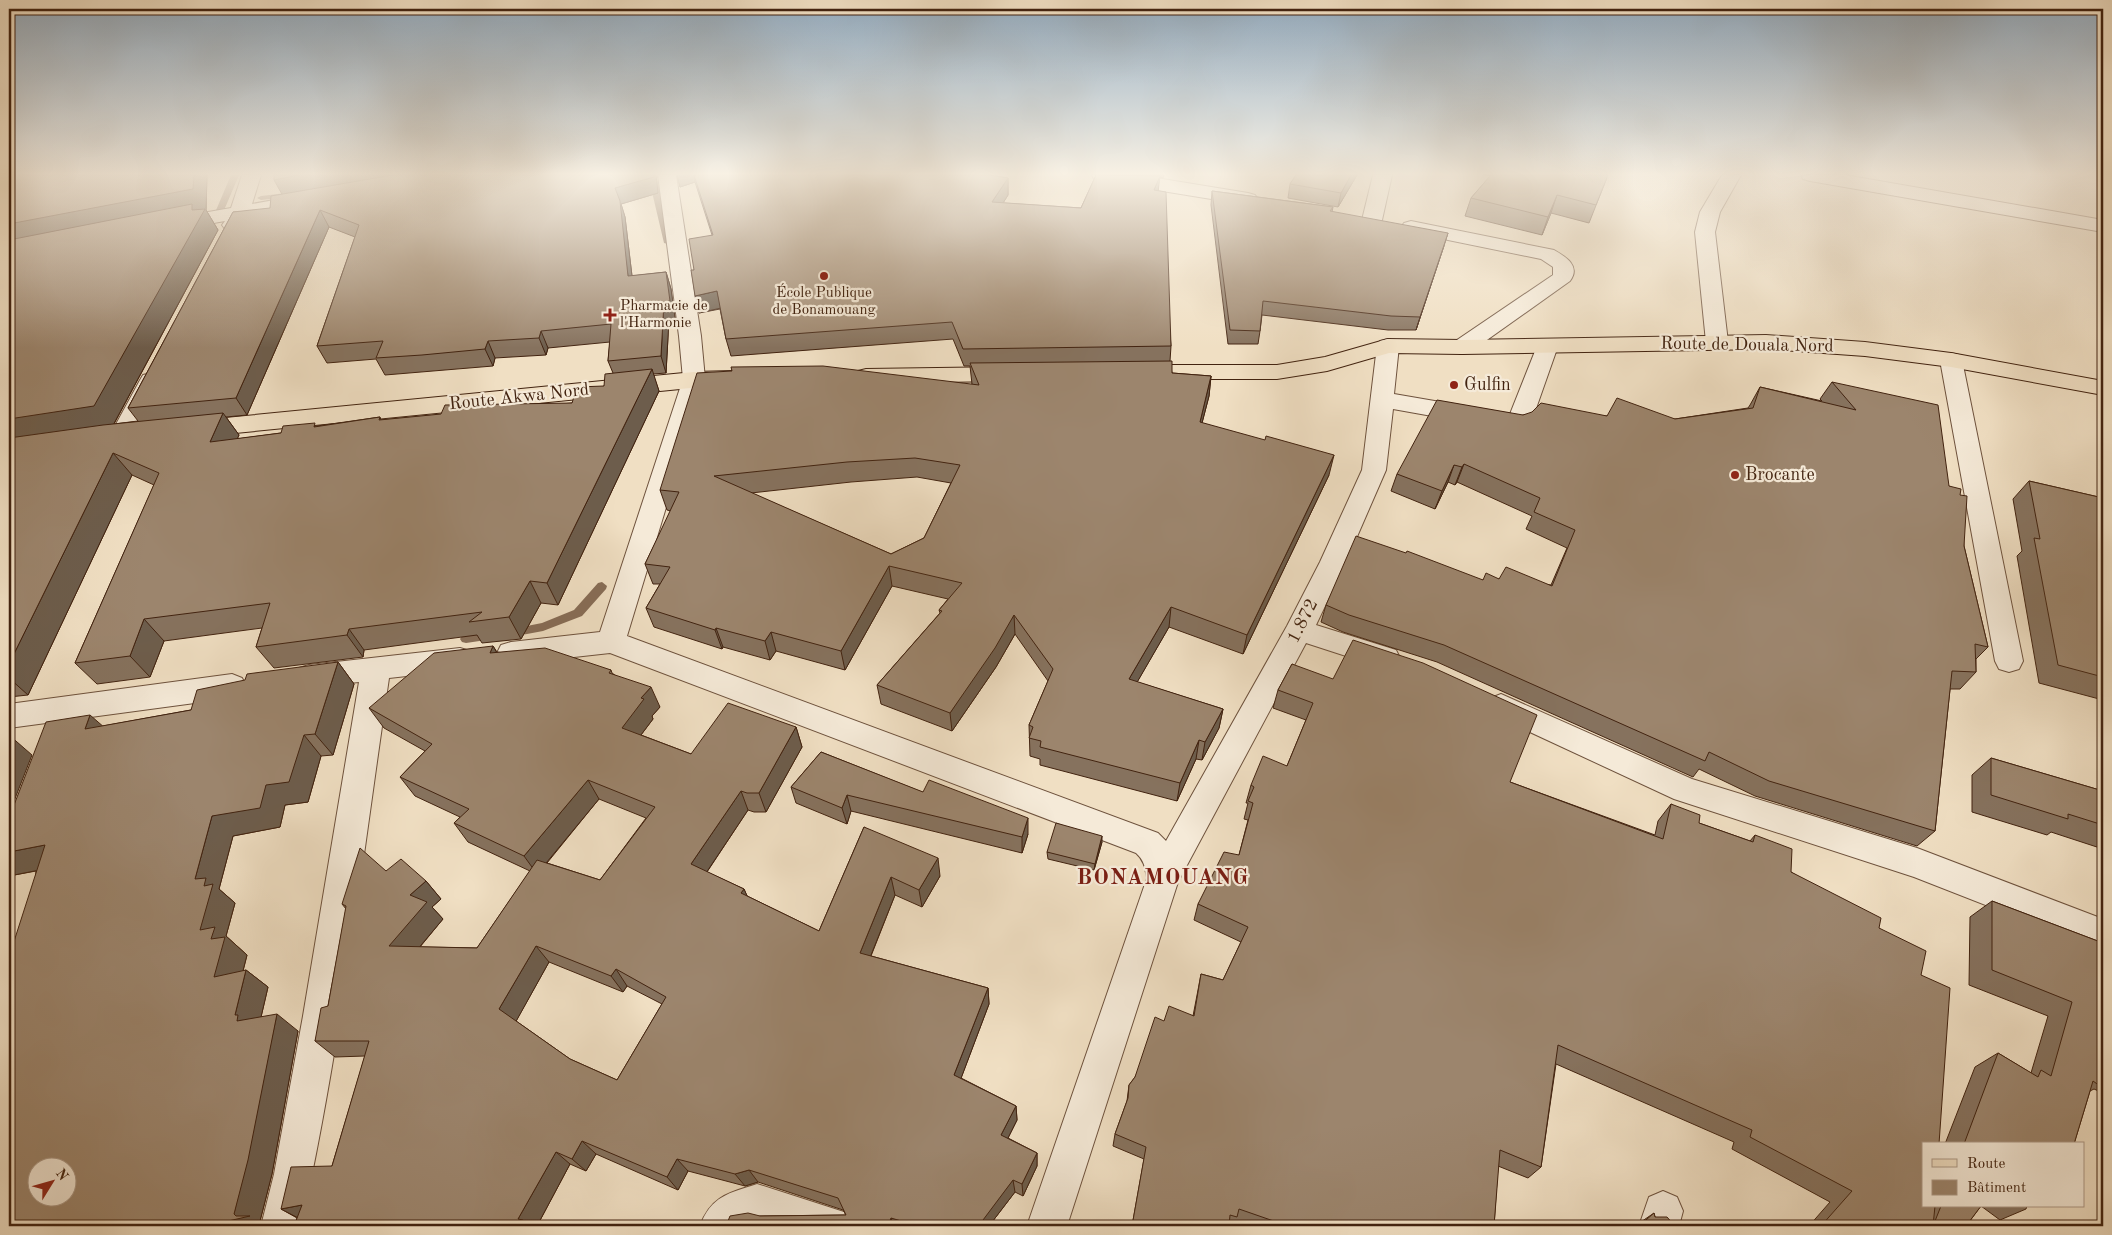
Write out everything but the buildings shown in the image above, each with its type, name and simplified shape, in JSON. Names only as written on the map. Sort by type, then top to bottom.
[{"type":"main road","name":"Route de Douala Nord","points":[[1388,346],[1462,347],[1766,342],[1865,349],[1951,360],[2103,388]]},
{"type":"main road","points":[[1114,372],[1277,372],[1327,364],[1388,346]]},
{"type":"main road","points":[[841,376],[1026,373]]},
{"type":"main road","name":"Route Akwa Nord","points":[[112,438],[694,379],[753,378]]},
{"type":"street","points":[[222,246],[229,233]]},
{"type":"street","points":[[611,642],[694,379],[690,336],[675,233]]},
{"type":"street","points":[[1437,233],[1547,254],[1563,265],[1564,277],[1462,347]]},
{"type":"street","points":[[1705,233],[1717,342]]},
{"type":"street","name":"1.872","points":[[1047,1226],[1163,878],[1300,630],[1374,470],[1388,346]]},
{"type":"street","points":[[1383,400],[1516,422],[1520,420],[1547,346]]},
{"type":"street","points":[[112,438],[162,359]]},
{"type":"street","points":[[1951,360],[2009,661]]},
{"type":"street","points":[[1300,630],[1408,666]]},
{"type":"street","points":[[9,716],[62,721],[270,681],[611,642],[1147,843],[1159,854],[1163,878]]},
{"type":"street","points":[[281,1226],[293,1174],[321,1016],[376,668]]},
{"type":"street","points":[[1479,696],[1685,790],[1917,863],[2103,935]]},
{"type":"street","points":[[720,1226],[733,1211],[757,1203],[830,1226]]},
{"type":"waterway","points":[[666,233],[668,243]]},
{"type":"waterway","points":[[511,633],[543,627],[578,613],[602,586]]},
{"type":"waterway","points":[[466,639],[493,635]]},
{"type":"place","name":"École Publique de Bonamouang","points":[[824,276]]},
{"type":"place","name":"Pharmacie de l'Harmonie","points":[[610,315]]},
{"type":"place","name":"Gulfin","points":[[1454,385]]},
{"type":"place","name":"Brocante","points":[[1735,475]]},
{"type":"district","name":"BONAMOUANG","points":[[1163,878]]}]
